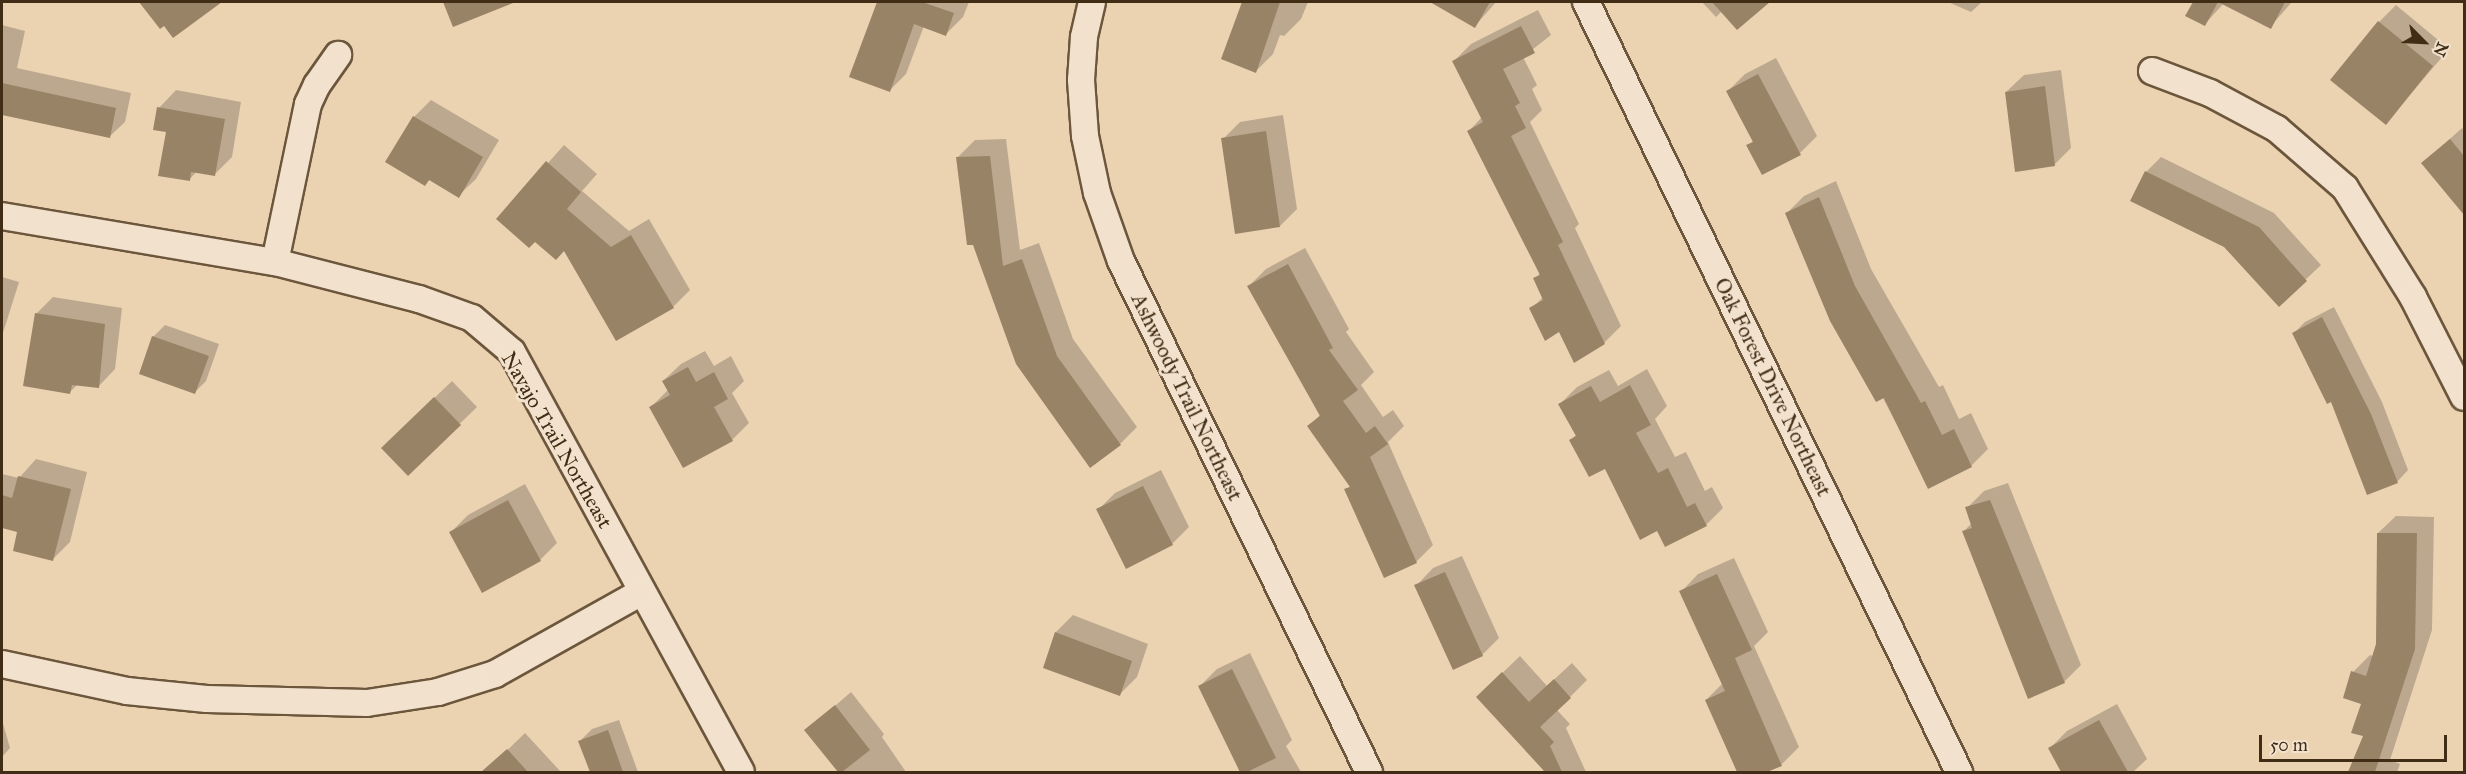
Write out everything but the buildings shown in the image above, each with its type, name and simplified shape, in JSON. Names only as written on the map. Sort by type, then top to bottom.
[{"type":"street","name":"Ashwoody Trail Northeast","points":[[1092,2],[1084,37],[1081,80],[1085,136],[1096,193],[1121,261],[1369,772]]},
{"type":"street","name":"Oak Forest Drive Northeast","points":[[1586,2],[1959,772]]},
{"type":"street","points":[[275,262],[308,104],[316,85],[338,56]]},
{"type":"street","points":[[2152,71],[2210,93],[2277,129],[2345,188],[2413,297],[2464,397]]},
{"type":"street","name":"Navajo Trail Northeast","points":[[2,216],[275,262],[419,299],[472,318],[512,352],[741,772]]},
{"type":"street","points":[[2,664],[127,691],[207,699],[367,703],[438,692],[495,674],[642,592]]}]
